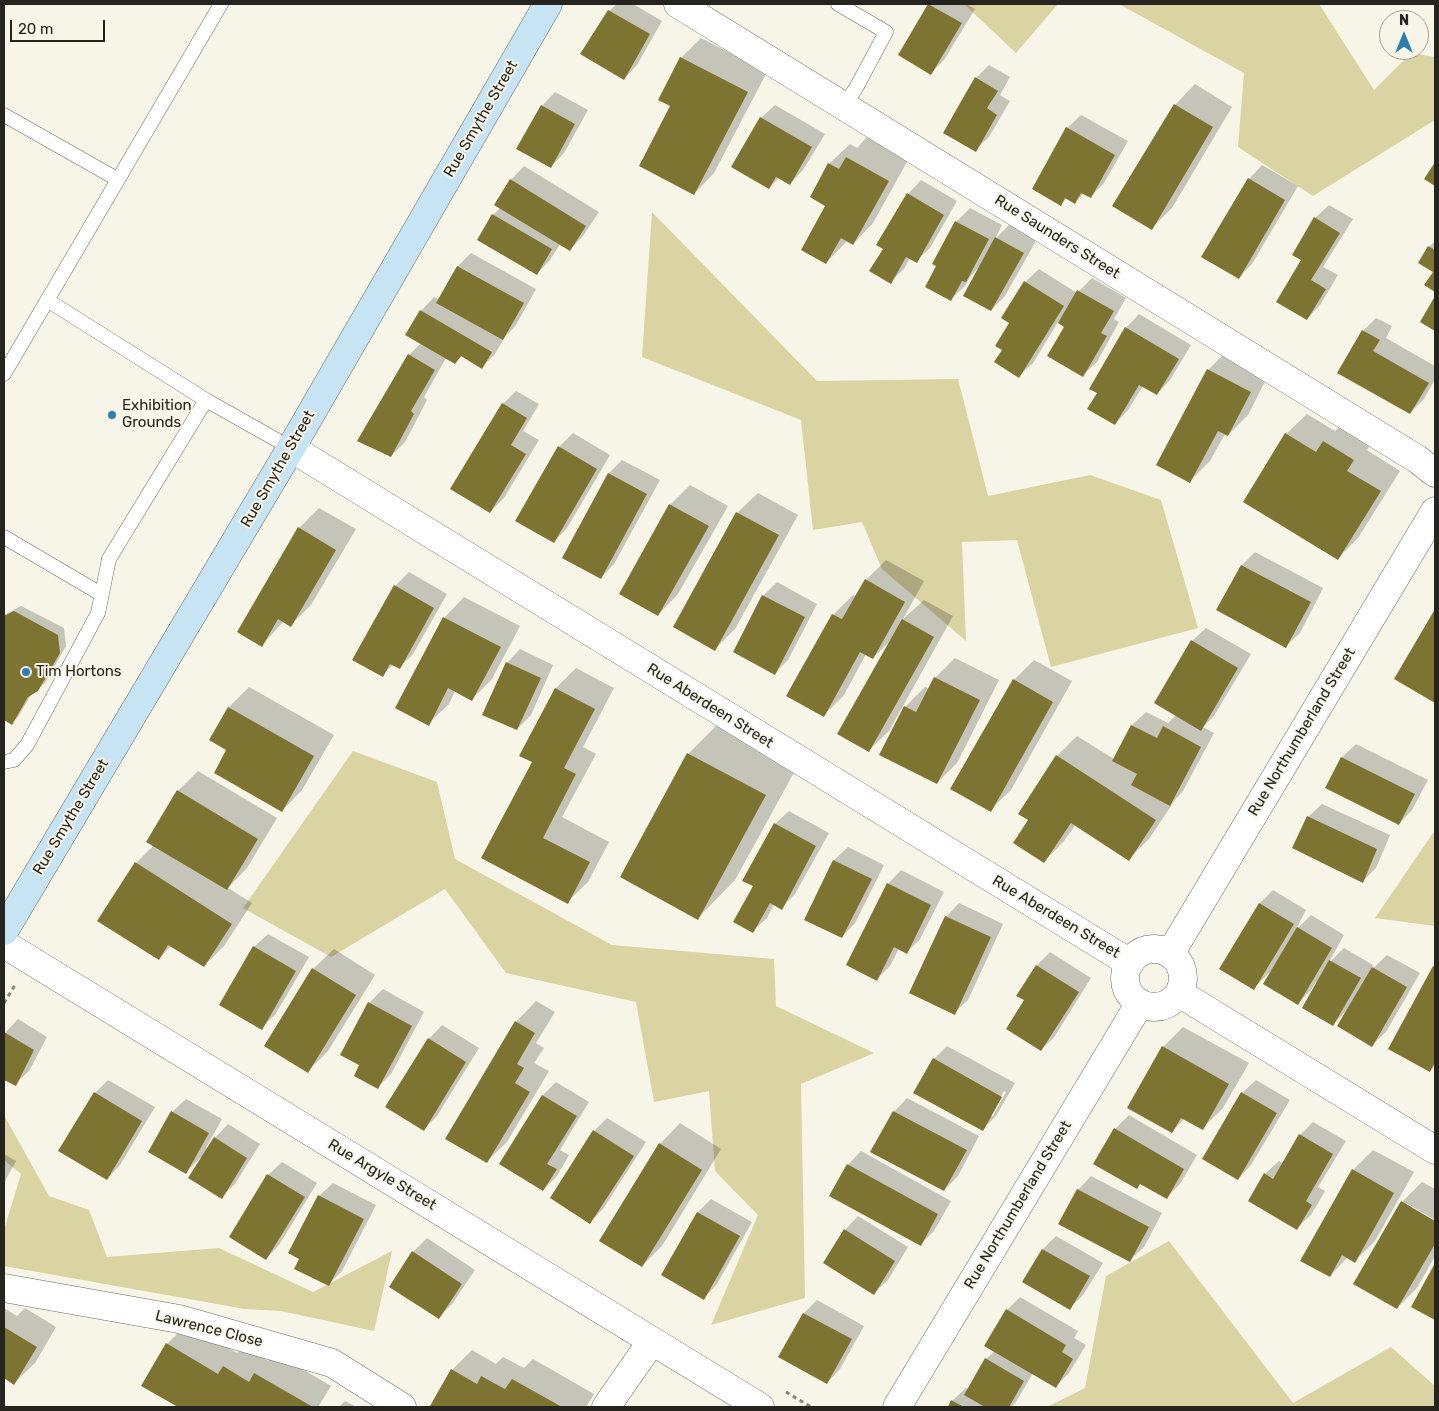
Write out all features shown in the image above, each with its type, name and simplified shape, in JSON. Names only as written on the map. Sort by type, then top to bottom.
[{"type":"main road","name":"Rue Smythe Street","points":[[4,931],[291,448],[548,4]]},
{"type":"street","name":"Rue Saunders Street","points":[[678,4],[1417,459],[1435,473]]},
{"type":"street","name":"Rue Aberdeen Street","points":[[291,448],[1130,963]]},
{"type":"street","name":"Rue Northumberland Street","points":[[1170,954],[1435,510]]},
{"type":"street","name":"Rue Argyle Street","points":[[4,944],[760,1407]]},
{"type":"street","points":[[1152,950],[1162,950],[1170,954],[1181,967],[1182,985],[1179,992],[1166,1005],[1157,1007],[1140,1003],[1132,997],[1127,989],[1126,971],[1130,963],[1136,956],[1152,950]]},
{"type":"street","points":[[1179,992],[1435,1150]]},
{"type":"street","name":"Rue Northumberland Street","points":[[897,1407],[1140,1003]]},
{"type":"street","name":"Lawrence Close","points":[[4,1288],[179,1319],[332,1363],[402,1407]]},
{"type":"street","points":[[606,1407],[652,1341]]},
{"type":"lane","points":[[4,374],[221,4]]},
{"type":"lane","points":[[838,4],[886,32],[856,88],[844,106]]},
{"type":"lane","points":[[4,115],[118,179]]},
{"type":"lane","points":[[47,300],[206,400],[291,448]]},
{"type":"lane","points":[[4,762],[14,760],[27,745],[98,612],[109,559],[206,400]]},
{"type":"lane","points":[[4,537],[101,594]]},
{"type":"path","points":[[4,1003],[16,983]]},
{"type":"shaded area","points":[[964,4],[1058,4],[1016,53]]},
{"type":"shaded area","points":[[1119,4],[1319,4],[1374,90],[1404,60],[1429,60],[1429,56],[1435,57],[1435,120],[1313,196],[1238,147],[1244,73]]},
{"type":"shaded area","points":[[652,212],[817,381],[958,379],[988,496],[1090,475],[1161,500],[1198,628],[1051,667],[1017,540],[962,542],[966,641],[882,569],[862,522],[813,530],[801,420],[642,357]]},
{"type":"shaded area","points":[[353,751],[437,782],[455,859],[612,945],[774,959],[776,1006],[874,1053],[801,1084],[805,1298],[711,1325],[758,1215],[715,1171],[709,1091],[654,1102],[636,1002],[506,973],[445,889],[331,957],[243,908]]},
{"type":"shaded area","points":[[1435,830],[1435,926],[1375,918]]},
{"type":"shaded area","points":[[4,1115],[49,1196],[89,1210],[107,1257],[219,1248],[313,1292],[392,1251],[374,1331],[281,1311],[245,1309],[4,1266],[4,1230],[21,1174],[4,1160]]},
{"type":"shaded area","points":[[1169,1241],[1293,1403],[1391,1347],[1435,1386],[1435,1407],[1047,1407],[1085,1388],[1106,1276]]},
{"type":"building","points":[[928,4],[962,23],[931,75],[898,55]]},
{"type":"building","points":[[608,10],[650,34],[624,80],[580,54]]},
{"type":"building","points":[[680,57],[748,92],[694,195],[639,166],[670,106],[658,100]]},
{"type":"building","points":[[975,77],[998,91],[987,108],[997,115],[976,152],[943,133]]},
{"type":"building","points":[[1174,104],[1213,127],[1152,230],[1112,206]]},
{"type":"building","points":[[541,105],[575,124],[551,168],[516,149]]},
{"type":"building","points":[[760,117],[812,147],[790,185],[776,177],[769,189],[731,167]]},
{"type":"building","points":[[1066,127],[1115,155],[1091,198],[1081,193],[1075,204],[1065,198],[1061,206],[1032,189]]},
{"type":"building","points":[[846,157],[889,181],[853,245],[841,238],[826,264],[801,250],[825,206],[810,197],[828,163],[839,169]]},
{"type":"building","points":[[1435,162],[1435,186],[1424,179]]},
{"type":"building","points":[[1248,178],[1285,200],[1239,279],[1201,257]]},
{"type":"building","points":[[510,179],[586,226],[570,251],[494,205]]},
{"type":"building","points":[[907,193],[944,215],[917,263],[906,257],[891,284],[869,271],[883,249],[876,245]]},
{"type":"building","points":[[492,214],[552,249],[537,275],[477,240]]},
{"type":"building","points":[[1314,217],[1340,233],[1311,280],[1326,289],[1307,320],[1276,302],[1301,260],[1292,255]]},
{"type":"building","points":[[955,221],[989,239],[966,282],[962,281],[951,301],[925,287],[936,266],[932,264]]},
{"type":"building","points":[[995,237],[1024,253],[991,311],[963,296]]},
{"type":"building","points":[[1428,246],[1435,250],[1435,292],[1424,285],[1433,272],[1418,263]]},
{"type":"building","points":[[457,266],[524,303],[503,340],[436,303]]},
{"type":"building","points":[[1024,281],[1064,306],[1019,378],[994,362],[1002,350],[995,346],[1009,323],[1001,318]]},
{"type":"building","points":[[1077,290],[1114,311],[1101,333],[1107,336],[1083,377],[1047,356],[1064,327],[1058,323]]},
{"type":"building","points":[[1435,296],[1435,331],[1420,322]]},
{"type":"building","points":[[420,310],[492,352],[482,369],[461,356],[455,364],[405,335]]},
{"type":"building","points":[[1125,327],[1179,359],[1157,395],[1139,385],[1115,425],[1087,409],[1097,393],[1089,389]]},
{"type":"building","points":[[1362,330],[1380,340],[1373,351],[1429,383],[1410,414],[1337,373]]},
{"type":"building","points":[[408,354],[435,370],[411,411],[414,414],[391,457],[357,441]]},
{"type":"building","points":[[1207,369],[1251,392],[1228,436],[1218,431],[1190,483],[1156,465]]},
{"type":"building","points":[[502,403],[527,418],[511,445],[526,454],[490,513],[450,489]]},
{"type":"building","points":[[1285,433],[1316,452],[1323,441],[1354,460],[1347,471],[1381,491],[1338,560],[1243,502]]},
{"type":"building","points":[[558,446],[597,469],[554,543],[515,521]]},
{"type":"building","points":[[608,473],[647,494],[601,579],[562,558]]},
{"type":"building","points":[[669,504],[709,526],[658,616],[619,594]]},
{"type":"building","points":[[736,512],[779,535],[715,651],[673,627]]},
{"type":"building","points":[[298,527],[336,550],[291,627],[278,619],[262,647],[237,632]]},
{"type":"building","points":[[1241,565],[1311,602],[1286,648],[1216,610]]},
{"type":"building","points":[[865,579],[905,602],[873,659],[860,652],[824,717],[786,696],[832,614],[842,619]]},
{"type":"building","points":[[394,585],[434,608],[400,669],[390,664],[383,677],[352,660]]},
{"type":"building","points":[[762,595],[805,617],[775,675],[733,652]]},
{"type":"building","points":[[1435,609],[1435,703],[1394,679]]},
{"type":"building","name":"Tim Hortons","points":[[14,611],[58,635],[60,653],[38,691],[28,697],[12,725],[4,720],[4,616]]},
{"type":"building","points":[[443,617],[501,647],[472,701],[448,688],[429,726],[395,708]]},
{"type":"building","points":[[902,619],[934,637],[869,752],[837,734]]},
{"type":"building","points":[[1191,640],[1238,668],[1201,731],[1154,703]]},
{"type":"building","points":[[506,662],[541,678],[517,730],[482,715]]},
{"type":"building","points":[[934,677],[980,700],[937,784],[879,755],[904,706],[916,712]]},
{"type":"building","points":[[1013,679],[1053,702],[991,812],[950,789]]},
{"type":"building","points":[[555,688],[595,709],[564,768],[576,774],[543,838],[590,862],[568,904],[481,858],[532,762],[519,756]]},
{"type":"building","points":[[228,707],[314,756],[282,812],[214,773],[226,750],[209,740]]},
{"type":"building","points":[[1131,725],[1157,738],[1163,726],[1201,747],[1170,806],[1131,785],[1137,774],[1112,761]]},
{"type":"building","points":[[687,753],[766,795],[698,920],[620,877]]},
{"type":"building","points":[[1056,755],[1156,820],[1129,861],[1071,823],[1044,863],[1013,843],[1028,820],[1018,814]]},
{"type":"building","points":[[1341,757],[1415,794],[1399,825],[1325,788]]},
{"type":"building","points":[[177,790],[258,839],[227,890],[146,842]]},
{"type":"building","points":[[1307,816],[1377,849],[1363,883],[1292,848]]},
{"type":"building","points":[[774,823],[816,846],[782,910],[770,903],[753,933],[733,922],[753,886],[742,881]]},
{"type":"building","points":[[833,860],[872,879],[842,938],[804,920]]},
{"type":"building","points":[[135,862],[232,924],[204,967],[168,945],[159,960],[97,921]]},
{"type":"building","points":[[887,883],[931,905],[907,954],[894,947],[877,981],[846,965]]},
{"type":"building","points":[[1259,903],[1294,924],[1254,990],[1219,969]]},
{"type":"building","points":[[945,916],[991,937],[955,1015],[909,993]]},
{"type":"building","points":[[1297,927],[1332,948],[1298,1005],[1263,984]]},
{"type":"building","points":[[253,946],[296,971],[262,1030],[219,1005]]},
{"type":"building","points":[[1329,960],[1361,978],[1333,1026],[1302,1008]]},
{"type":"building","points":[[1036,965],[1079,992],[1041,1051],[1006,1029],[1024,1000],[1016,996]]},
{"type":"building","points":[[1433,966],[1435,967],[1435,1062],[1430,1072],[1388,1049]]},
{"type":"building","points":[[1372,967],[1407,987],[1372,1047],[1337,1026]]},
{"type":"building","points":[[312,968],[356,995],[308,1073],[264,1046]]},
{"type":"building","points":[[368,1002],[412,1026],[378,1089],[354,1076],[359,1065],[340,1055]]},
{"type":"building","points":[[515,1021],[535,1033],[517,1064],[524,1068],[515,1083],[530,1092],[487,1163],[445,1139]]},
{"type":"building","points":[[4,1032],[34,1050],[16,1086],[4,1080]]},
{"type":"building","points":[[428,1038],[466,1062],[424,1131],[385,1107]]},
{"type":"building","points":[[1162,1046],[1229,1084],[1203,1130],[1181,1118],[1172,1133],[1127,1108]]},
{"type":"building","points":[[933,1058],[1002,1097],[983,1131],[913,1093]]},
{"type":"building","points":[[94,1092],[142,1121],[107,1180],[58,1151]]},
{"type":"building","points":[[1241,1092],[1277,1113],[1238,1180],[1202,1159]]},
{"type":"building","points":[[542,1095],[577,1116],[547,1164],[557,1169],[543,1191],[499,1164]]},
{"type":"building","points":[[171,1111],[209,1133],[186,1174],[148,1152]]},
{"type":"building","points":[[893,1111],[967,1150],[944,1191],[870,1152]]},
{"type":"building","points":[[1114,1128],[1184,1169],[1167,1199],[1140,1184],[1137,1189],[1093,1164]]},
{"type":"building","points":[[593,1130],[634,1156],[590,1224],[550,1198]]},
{"type":"building","points":[[1299,1134],[1333,1154],[1306,1201],[1312,1205],[1297,1230],[1248,1201],[1264,1173],[1273,1179]]},
{"type":"building","points":[[214,1137],[247,1158],[222,1199],[188,1178]]},
{"type":"building","points":[[659,1143],[702,1170],[642,1267],[599,1241]]},
{"type":"building","points":[[847,1164],[938,1214],[921,1246],[829,1196]]},
{"type":"building","points":[[1352,1169],[1394,1193],[1355,1263],[1342,1255],[1330,1277],[1300,1261]]},
{"type":"building","points":[[267,1174],[305,1197],[266,1260],[229,1237]]},
{"type":"building","points":[[1077,1189],[1149,1227],[1130,1262],[1058,1224]]},
{"type":"building","points":[[318,1195],[364,1219],[329,1286],[294,1269],[299,1259],[288,1253]]},
{"type":"building","points":[[1401,1201],[1435,1221],[1435,1244],[1397,1309],[1353,1284]]},
{"type":"building","points":[[697,1212],[740,1236],[704,1300],[661,1275]]},
{"type":"building","points":[[844,1229],[895,1261],[874,1295],[823,1263]]},
{"type":"building","points":[[1042,1249],[1090,1276],[1070,1310],[1022,1282]]},
{"type":"building","points":[[412,1251],[462,1284],[439,1319],[389,1287]]},
{"type":"building","points":[[1435,1263],[1435,1320],[1411,1307]]},
{"type":"building","points":[[1006,1309],[1066,1345],[1062,1352],[1073,1359],[1056,1388],[984,1346]]},
{"type":"building","points":[[803,1313],[852,1339],[827,1384],[778,1357]]},
{"type":"building","points":[[4,1327],[37,1347],[14,1385],[4,1378]]},
{"type":"building","points":[[166,1343],[218,1374],[223,1366],[249,1382],[254,1373],[313,1407],[178,1407],[141,1386]]},
{"type":"building","points":[[985,1358],[1024,1381],[1009,1407],[985,1407],[964,1395]]},
{"type":"building","points":[[451,1369],[477,1384],[481,1376],[505,1389],[512,1379],[562,1407],[430,1406]]},
{"type":"building","points":[[951,1400],[964,1407],[948,1407]]},
{"type":"place","name":"Exhibition Grounds","points":[[112,415]]},
{"type":"place","name":"Tim Hortons","points":[[26,672]]}]
